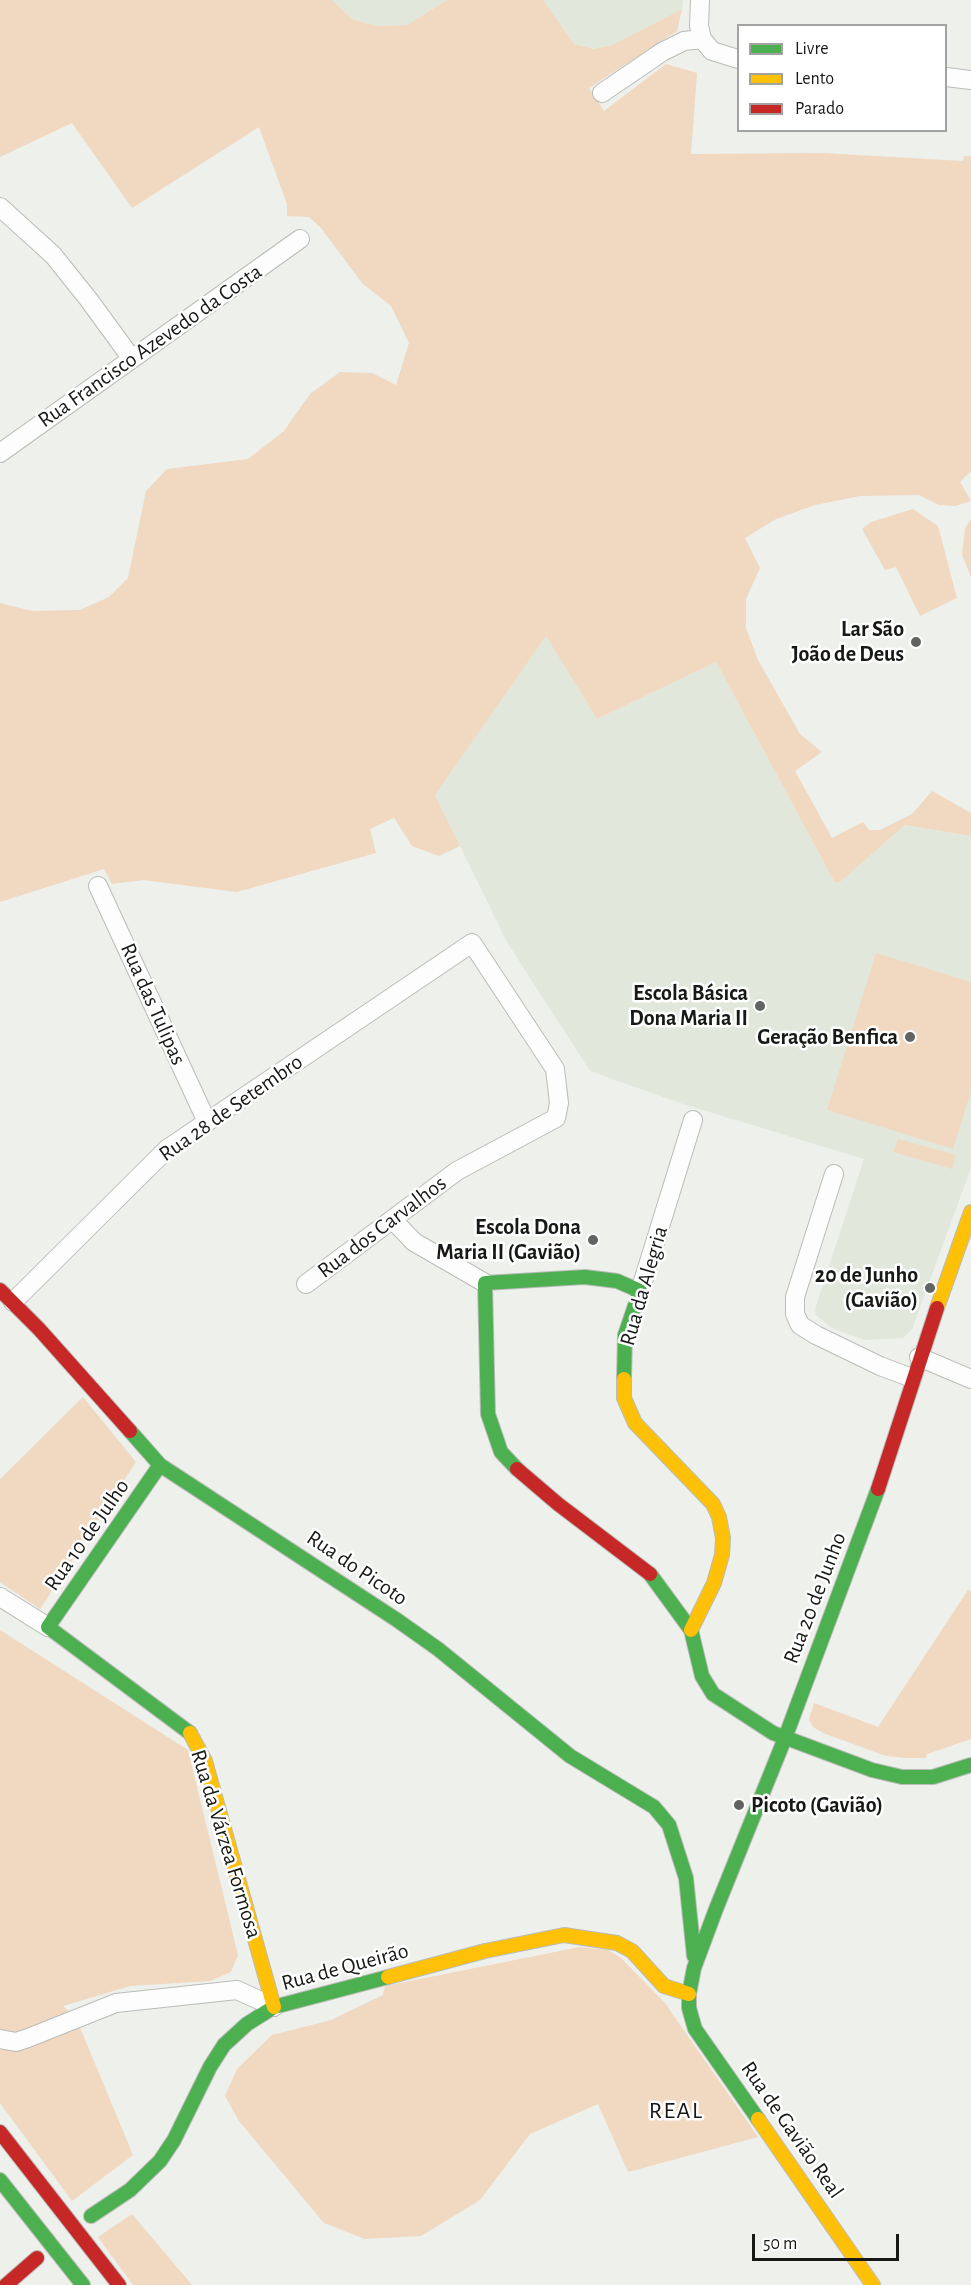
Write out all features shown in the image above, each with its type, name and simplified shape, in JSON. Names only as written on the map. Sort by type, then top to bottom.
[{"type":"main road","name":"Rua 20 de Junho","points":[[688,1994],[694,1968],[716,1909],[785,1738],[862,1534],[894,1443],[919,1357],[971,1212]]},
{"type":"main road","points":[[640,1291],[617,1281],[585,1277],[485,1283],[488,1414],[501,1452],[522,1474],[558,1504],[651,1574],[691,1630],[702,1676],[713,1694],[772,1733],[873,1770],[902,1777],[933,1777],[971,1765]]},
{"type":"main road","name":"Rua da Alegria","points":[[640,1291],[625,1335],[624,1398],[635,1423],[646,1437],[713,1504],[719,1517],[723,1538],[722,1555],[714,1583],[691,1630]]},
{"type":"main road","name":"Rua do Picoto","points":[[7,1296],[160,1465],[398,1620],[438,1649],[570,1756],[654,1807],[669,1825],[686,1878],[693,1927],[694,1968]]},
{"type":"main road","name":"Rua 10 de Julho","points":[[48,1628],[160,1465]]},
{"type":"main road","name":"Rua da Várzea Formosa","points":[[48,1628],[183,1726],[194,1738],[205,1761],[274,2007]]},
{"type":"main road","name":"Rua do Picoto","points":[[686,1878],[696,1894],[716,1909]]},
{"type":"main road","name":"Rua de Queirão","points":[[91,2216],[130,2190],[160,2161],[174,2140],[210,2067],[224,2045],[247,2024],[274,2007],[485,1951],[564,1935],[617,1943],[632,1951],[664,1986],[688,1994]]},
{"type":"main road","name":"Rua de Gavião Real","points":[[688,1994],[695,2029],[873,2285]]},
{"type":"main road","points":[[0,2132],[54,2205],[119,2285]]},
{"type":"main road","points":[[0,2180],[83,2285]]},
{"type":"main road","points":[[6,2285],[37,2258]]},
{"type":"street","points":[[700,0],[699,26],[702,39],[712,51],[737,59]]},
{"type":"street","points":[[602,93],[662,52],[684,41],[702,39]]},
{"type":"street","points":[[947,77],[971,80]]},
{"type":"street","points":[[0,207],[53,255],[132,359]]},
{"type":"street","name":"Rua Francisco Azevedo da Costa","points":[[0,453],[300,239]]},
{"type":"street","name":"Rua das Tulipas","points":[[98,886],[207,1122]]},
{"type":"street","name":"Rua 28 de Setembro","points":[[7,1296],[167,1149],[472,943]]},
{"type":"street","name":"Rua dos Carvalhos","points":[[306,1284],[457,1171],[556,1118],[559,1104],[555,1069],[472,943]]},
{"type":"street","name":"Rua da Alegria","points":[[640,1291],[693,1120]]},
{"type":"street","points":[[834,1174],[795,1297],[795,1314],[800,1325],[816,1335],[880,1366],[912,1378]]},
{"type":"street","points":[[393,1220],[414,1242],[485,1283]]},
{"type":"street","points":[[919,1357],[971,1379]]},
{"type":"street","name":"Rua da Várzea Formosa","points":[[0,1598],[48,1628]]},
{"type":"street","points":[[0,2039],[16,2042],[116,2003],[237,1990],[274,2007]]},
{"type":"shaded area","points":[[0,0],[332,0],[352,19],[376,26],[407,25],[447,0],[543,0],[574,44],[594,49],[612,45],[682,9],[677,31],[589,88],[604,111],[666,64],[697,73],[691,154],[822,153],[963,161],[964,156],[971,156],[971,471],[960,482],[971,501],[955,506],[939,505],[919,495],[860,496],[815,505],[776,519],[745,538],[760,568],[746,599],[746,628],[758,660],[800,734],[822,752],[795,771],[832,838],[863,822],[869,830],[880,830],[912,814],[932,791],[971,813],[971,836],[905,825],[840,882],[835,883],[716,662],[597,719],[546,636],[435,795],[460,846],[439,856],[412,846],[394,818],[370,829],[376,853],[237,892],[143,880],[112,884],[104,869],[0,902],[0,603],[32,611],[80,610],[109,597],[128,578],[146,491],[167,469],[248,459],[284,431],[310,394],[340,372],[372,373],[396,385],[409,343],[391,306],[362,283],[321,228],[309,217],[287,216],[287,204],[259,127],[132,208],[72,123],[0,157]]},
{"type":"shaded area","points":[[332,0],[447,0],[407,25],[376,26],[352,19]]},
{"type":"shaded area","points":[[543,0],[683,0],[682,9],[612,45],[594,49],[574,44]]},
{"type":"shaded area","points":[[913,509],[938,526],[957,598],[920,616],[896,567],[885,570],[862,529],[871,522]]},
{"type":"shaded area","points":[[971,519],[971,577],[962,555],[965,528]]},
{"type":"shaded area","name":"Escola Básica Dona Maria II","points":[[546,635],[597,719],[716,662],[835,883],[840,882],[905,825],[971,836],[971,1168],[912,1329],[903,1338],[864,1340],[832,1328],[816,1315],[815,1309],[864,1159],[683,1104],[590,1071],[507,942],[435,795]]},
{"type":"shaded area","name":"Geração Benfica","points":[[876,953],[971,982],[971,1091],[953,1149],[827,1110]]},
{"type":"shaded area","points":[[898,1139],[956,1155],[952,1169],[893,1152]]},
{"type":"shaded area","points":[[83,1397],[136,1462],[40,1609],[0,1582],[0,1479]]},
{"type":"shaded area","points":[[968,1590],[971,1591],[971,1739],[927,1754],[926,1758],[907,1758],[886,1756],[823,1733],[813,1727],[809,1720],[814,1703],[878,1727]]},
{"type":"shaded area","points":[[0,1630],[188,1750],[238,1955],[231,1972],[210,1981],[130,1986],[63,2006],[76,2018],[133,2155],[72,2201],[0,2103]]},
{"type":"shaded area","points":[[580,1947],[608,1950],[621,1958],[665,2003],[758,2137],[628,2172],[598,2104],[530,2134],[480,2200],[421,2236],[365,2239],[324,2223],[239,2121],[225,2096],[237,2069],[272,2035],[331,2020],[383,1995],[385,1986]]},
{"type":"shaded area","points":[[132,2214],[192,2285],[133,2285],[98,2237]]},
{"type":"traffic: fast","points":[[517,1469],[501,1452],[488,1414],[485,1283],[585,1277],[617,1281],[640,1291],[625,1335],[624,1379]]},
{"type":"traffic: fast","points":[[130,1431],[160,1465],[397,1620],[438,1649],[570,1756],[654,1807],[669,1825],[686,1878],[694,1956]]},
{"type":"traffic: fast","points":[[160,1465],[48,1627],[190,1733]]},
{"type":"traffic: fast","points":[[758,2119],[695,2029],[689,2008],[689,1994],[694,1968],[716,1909],[785,1738],[878,1489]]},
{"type":"traffic: fast","points":[[650,1574],[691,1630],[702,1676],[713,1694],[773,1733],[872,1770],[902,1777],[933,1777],[971,1765]]},
{"type":"traffic: fast","points":[[91,2216],[130,2190],[160,2161],[174,2140],[210,2067],[224,2045],[247,2024],[274,2007],[388,1977]]},
{"type":"traffic: fast","points":[[0,2180],[83,2285]]},
{"type":"traffic: slow","points":[[937,1308],[971,1212]]},
{"type":"traffic: slow","points":[[624,1379],[624,1398],[635,1423],[713,1504],[719,1517],[723,1538],[722,1555],[714,1583],[691,1630]]},
{"type":"traffic: slow","points":[[190,1733],[205,1761],[274,2007]]},
{"type":"traffic: slow","points":[[388,1977],[485,1951],[564,1935],[617,1943],[632,1951],[664,1986],[689,1994]]},
{"type":"traffic: slow","points":[[758,2119],[873,2285]]},
{"type":"traffic: jam","points":[[0,1290],[39,1329],[130,1431]]},
{"type":"traffic: jam","points":[[878,1489],[937,1308]]},
{"type":"traffic: jam","points":[[517,1469],[558,1504],[650,1574]]},
{"type":"traffic: jam","points":[[0,2132],[119,2285]]},
{"type":"traffic: jam","points":[[6,2285],[37,2258]]},
{"type":"place","name":"Lar São João de Deus","points":[[916,642]]},
{"type":"place","name":"Escola Básica Dona Maria II","points":[[760,1006]]},
{"type":"place","name":"Geração Benfica","points":[[910,1037]]},
{"type":"place","name":"Escola Dona Maria II (Gavião)","points":[[593,1240]]},
{"type":"place","name":"20 de Junho (Gavião)","points":[[930,1288]]},
{"type":"place","name":"Picoto (Gavião)","points":[[739,1805]]},
{"type":"district","name":"REAL","points":[[676,2111]]}]
